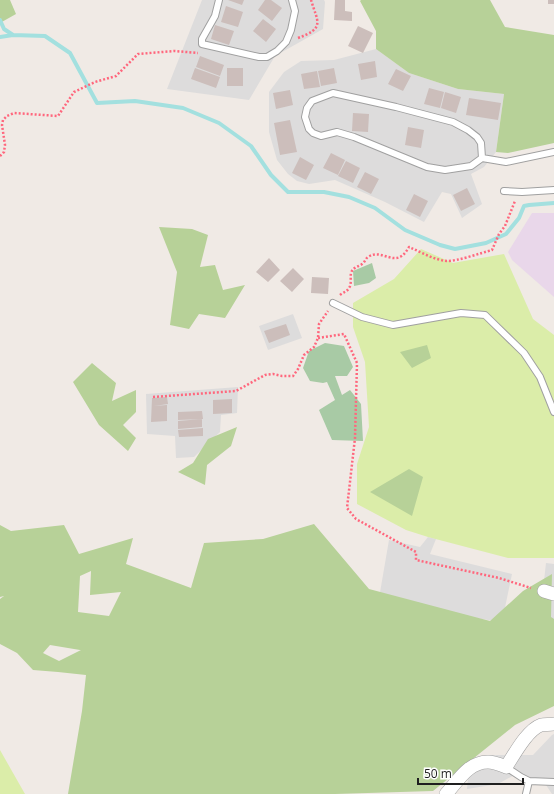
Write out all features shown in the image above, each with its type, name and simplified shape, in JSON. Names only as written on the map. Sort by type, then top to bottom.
[{"type":"street","points":[[446,794],[462,774],[479,763],[490,762],[506,767],[533,729],[542,725],[554,724]]},
{"type":"lane","points":[[219,0],[215,16],[202,39],[202,44],[259,57],[267,57],[286,42],[291,30],[295,11],[292,0]]},
{"type":"lane","points":[[482,158],[481,143],[477,137],[453,122],[333,93],[312,101],[307,108],[305,117],[309,129],[313,133],[321,136],[337,132],[354,137],[427,167],[445,170],[471,166],[482,158],[506,162],[554,152]]},
{"type":"lane","points":[[504,192],[554,190]]},
{"type":"lane","points":[[333,304],[362,317],[393,325],[461,312],[485,315],[524,353],[540,377],[554,412]]},
{"type":"lane","points":[[506,767],[529,781],[554,782]]},
{"type":"lane","points":[[526,794],[529,781]]},
{"type":"path","points":[[286,42],[310,34],[316,29],[318,23],[311,0]]},
{"type":"path","points":[[0,156],[4,152],[5,144],[2,125],[3,120],[7,116],[14,113],[58,116],[74,92],[95,82],[116,76],[138,54],[174,51],[202,53]]},
{"type":"path","points":[[153,397],[236,391],[265,375],[273,374],[293,376],[304,355],[314,347],[318,338],[319,324],[337,298],[350,287],[353,268],[364,263],[368,257],[374,255],[398,258],[402,256],[409,247],[431,257],[448,261],[492,250],[499,234],[505,226],[516,198],[522,192]]},
{"type":"path","points":[[318,338],[344,334],[356,363],[355,438],[347,508],[356,519],[416,552],[416,560],[499,578],[549,593]]},
{"type":"shaded area","points":[[202,0],[324,0],[323,29],[275,56],[249,100],[167,89]]},
{"type":"shaded area","points":[[376,49],[409,73],[458,89],[504,94],[496,152],[484,167],[471,174],[482,204],[462,218],[451,194],[442,192],[424,222],[385,202],[335,180],[309,184],[297,181],[288,174],[277,160],[269,132],[269,92],[284,72],[301,61],[334,60]]},
{"type":"shaded area","points":[[532,213],[554,213],[554,297],[512,260],[508,252]]},
{"type":"shaded area","points":[[293,314],[302,338],[268,350],[259,326]]},
{"type":"shaded area","points":[[238,387],[237,413],[221,415],[220,432],[194,457],[176,458],[175,436],[147,434],[146,394]]},
{"type":"shaded area","points":[[428,537],[436,539],[430,554],[512,574],[502,622],[378,604],[389,540],[420,547]]},
{"type":"shaded area","points":[[546,563],[554,564],[554,627],[539,626]]},
{"type":"shaded area","points":[[554,734],[554,794],[552,794],[544,782],[516,774],[498,784],[467,789],[469,766],[489,755],[533,755]]},
{"type":"green space","points":[[0,0],[10,0],[16,14],[0,23]]},
{"type":"green space","points":[[490,0],[505,27],[554,35],[554,143],[508,153],[496,152],[504,94],[458,89],[409,73],[376,49],[376,31],[360,1]]},
{"type":"green space","points":[[159,227],[192,229],[208,235],[200,267],[215,265],[223,290],[245,285],[225,318],[199,314],[189,329],[170,325],[177,272]]},
{"type":"green space","points":[[421,249],[453,263],[504,254],[533,319],[554,335],[554,558],[508,558],[428,537],[406,530],[357,504],[357,464],[369,427],[365,362],[353,327],[353,303],[394,279]]},
{"type":"green space","points":[[372,263],[376,278],[369,283],[354,286],[353,271]]},
{"type":"green space","points":[[325,343],[344,346],[353,367],[347,376],[335,376],[342,395],[350,390],[361,404],[363,441],[332,440],[319,410],[335,400],[327,382],[323,383],[310,381],[303,368],[309,351]]},
{"type":"green space","points":[[427,345],[431,358],[412,368],[400,352]]},
{"type":"green space","points":[[92,363],[116,383],[112,401],[136,390],[136,412],[123,425],[136,438],[128,451],[99,425],[73,382]]},
{"type":"green space","points":[[237,427],[231,446],[207,465],[205,485],[178,472],[193,463],[208,439]]},
{"type":"green space","points":[[409,469],[423,477],[412,516],[370,492]]},
{"type":"green space","points":[[314,524],[369,589],[490,621],[523,591],[552,574],[551,617],[554,619],[554,706],[515,725],[433,791],[335,794],[68,794],[82,711],[86,675],[33,670],[17,653],[0,644],[0,599],[4,596],[0,597],[0,525],[11,531],[64,525],[79,554],[133,538],[126,564],[191,588],[204,543],[263,539]],"holes":[[[91,571],[90,595],[121,592],[109,616],[78,612],[80,576]],[[50,645],[80,650],[81,650],[59,661],[43,653]]]},
{"type":"green space","points":[[0,750],[25,794],[0,794]]},
{"type":"building","points":[[228,0],[244,0],[242,5]]},
{"type":"building","points":[[265,0],[271,0],[282,8],[272,21],[258,10]]},
{"type":"building","points":[[335,0],[345,0],[345,11],[352,12],[352,21],[334,20]]},
{"type":"building","points":[[548,0],[554,0],[554,4],[548,4]]},
{"type":"building","points":[[226,6],[243,12],[238,27],[221,22]]},
{"type":"building","points":[[263,19],[276,29],[266,42],[253,31]]},
{"type":"building","points":[[215,25],[234,31],[229,45],[211,39]]},
{"type":"building","points":[[358,26],[373,33],[363,53],[348,46]]},
{"type":"building","points":[[200,56],[224,65],[220,76],[196,67]]},
{"type":"building","points":[[375,61],[377,77],[361,80],[358,64]]},
{"type":"building","points":[[195,68],[220,77],[216,88],[191,79]]},
{"type":"building","points":[[227,68],[243,68],[243,86],[227,86]]},
{"type":"building","points":[[334,68],[337,83],[321,86],[318,71]]},
{"type":"building","points":[[396,69],[411,76],[403,91],[388,84]]},
{"type":"building","points":[[317,71],[320,87],[304,89],[301,74]]},
{"type":"building","points":[[429,88],[444,92],[440,108],[424,104]]},
{"type":"building","points":[[290,90],[293,105],[276,109],[273,93]]},
{"type":"building","points":[[445,92],[461,97],[456,113],[441,108]]},
{"type":"building","points":[[469,98],[501,103],[498,120],[466,115]]},
{"type":"building","points":[[353,113],[369,114],[368,132],[352,131]]},
{"type":"building","points":[[290,120],[297,152],[280,155],[274,123]]},
{"type":"building","points":[[408,127],[424,130],[421,148],[405,145]]},
{"type":"building","points":[[331,153],[345,160],[338,175],[323,168]]},
{"type":"building","points":[[300,157],[314,165],[306,180],[292,173]]},
{"type":"building","points":[[346,161],[360,168],[353,183],[338,176]]},
{"type":"building","points":[[365,172],[379,179],[371,194],[357,187]]},
{"type":"building","points":[[467,188],[475,204],[461,211],[453,195]]},
{"type":"building","points":[[414,194],[428,201],[420,217],[406,210]]},
{"type":"building","points":[[269,258],[280,270],[268,282],[256,272]]},
{"type":"building","points":[[293,268],[304,279],[292,292],[280,281]]},
{"type":"building","points":[[312,277],[329,278],[328,294],[311,293]]},
{"type":"building","points":[[286,324],[290,335],[269,343],[264,331]]},
{"type":"building","points":[[167,397],[168,404],[154,406],[167,405],[167,421],[151,422],[152,398]]},
{"type":"building","points":[[232,399],[232,413],[213,414],[213,400]]},
{"type":"building","points":[[202,411],[203,419],[178,420],[178,412]]},
{"type":"building","points":[[202,419],[202,427],[178,429],[178,421]]},
{"type":"building","points":[[203,428],[203,436],[179,437],[178,430]]},
{"type":"waterway","points":[[0,20],[4,29],[13,35]]},
{"type":"waterway","points":[[0,37],[13,35],[45,36],[70,53],[97,103],[135,101],[183,108],[219,123],[251,146],[271,175],[288,192],[324,192],[349,197],[375,208],[405,230],[440,245],[455,249],[486,243],[506,234],[519,218],[524,206],[554,203]]}]
